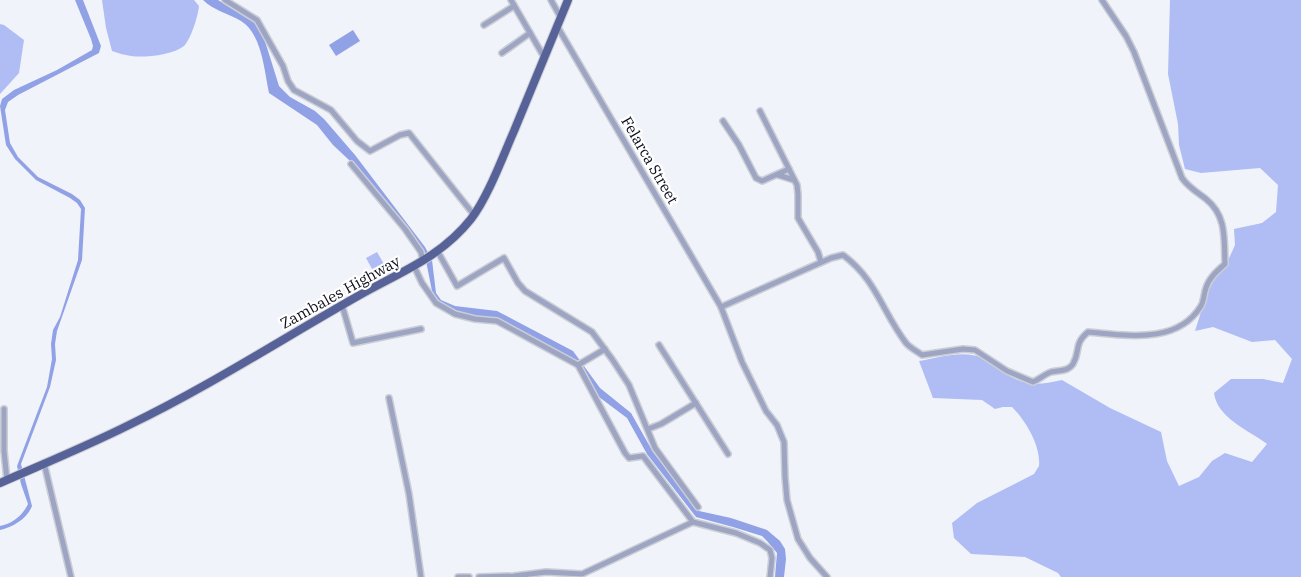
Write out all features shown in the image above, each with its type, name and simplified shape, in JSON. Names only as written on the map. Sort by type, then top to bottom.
[{"type":"main road","name":"Zambales Highway","points":[[4,482],[128,426],[162,408],[423,261],[452,240],[474,215],[505,150],[568,0]]},
{"type":"street","points":[[225,0],[257,20],[294,90],[331,110],[358,141],[370,151],[400,135],[409,133],[474,215]]},
{"type":"street","points":[[511,0],[544,57]]},
{"type":"street","points":[[551,0],[561,18]]},
{"type":"street","points":[[721,307],[822,262],[843,256],[857,265],[907,344],[922,355],[963,349],[975,350],[1007,371],[1033,382],[1050,372],[1068,369],[1073,364],[1080,339],[1088,332],[1147,336],[1174,330],[1188,321],[1201,305],[1211,277],[1225,264],[1224,230],[1217,208],[1188,187],[1182,178],[1134,52],[1126,36],[1102,0]]},
{"type":"street","points":[[484,25],[514,6]]},
{"type":"street","name":"Felarca Street","points":[[557,26],[721,307],[742,362],[766,411],[776,425],[784,442],[787,500],[798,539],[810,558],[827,577]]},
{"type":"street","points":[[502,53],[530,33]]},
{"type":"street","points":[[760,111],[794,180],[798,194],[798,218],[822,262]]},
{"type":"street","points":[[723,120],[739,145],[756,178],[762,181],[789,169]]},
{"type":"street","points":[[351,164],[405,229],[421,252],[423,261]]},
{"type":"street","points":[[778,175],[794,180]]},
{"type":"street","points":[[436,253],[457,286],[504,258],[518,283],[525,291],[592,332],[629,385],[659,454],[698,508]]},
{"type":"street","points":[[414,266],[422,283],[436,303],[455,314],[497,321],[578,365],[625,454],[629,458],[643,456],[693,522],[736,533],[760,543],[770,550],[772,558],[770,577]]},
{"type":"street","points":[[342,306],[353,344],[421,328]]},
{"type":"street","points":[[659,346],[728,454]]},
{"type":"street","points":[[578,365],[605,349]]},
{"type":"street","points":[[389,398],[411,503],[421,577]]},
{"type":"street","points":[[648,429],[662,424],[696,404]]},
{"type":"street","points":[[4,409],[4,482]]},
{"type":"street","points":[[44,463],[71,577]]},
{"type":"street","points":[[480,577],[514,577],[546,572],[582,574],[693,522]]},
{"type":"street","points":[[458,577],[469,577]]},
{"type":"shaded area","points":[[75,0],[83,0],[101,46],[99,53],[18,95],[8,102],[5,110],[10,143],[18,157],[38,177],[72,194],[80,200],[85,208],[82,260],[57,331],[55,344],[56,360],[50,387],[21,464],[32,506],[27,515],[19,522],[0,530],[0,526],[17,518],[28,504],[17,466],[47,387],[52,359],[51,344],[53,330],[60,317],[78,260],[81,209],[70,198],[36,180],[15,159],[6,145],[0,106],[2,99],[14,90],[57,70],[92,50],[91,39]]},
{"type":"shaded area","points":[[102,0],[194,0],[199,6],[194,27],[184,46],[166,54],[137,57],[112,51]]},
{"type":"shaded area","points":[[203,0],[218,0],[254,22],[264,38],[279,86],[290,97],[315,111],[324,119],[355,155],[425,247],[432,260],[436,293],[441,300],[455,306],[497,311],[573,351],[600,388],[631,413],[653,452],[699,511],[731,518],[767,530],[780,541],[785,549],[784,577],[775,577],[777,553],[762,536],[696,517],[647,454],[627,418],[595,394],[573,361],[498,319],[454,313],[438,302],[432,291],[426,261],[349,160],[333,145],[317,125],[269,93],[261,53],[254,34],[241,21],[212,7]]},
{"type":"shaded area","points":[[1170,0],[1301,0],[1301,577],[1061,577],[1058,573],[1025,557],[971,554],[954,538],[952,523],[977,503],[1034,474],[1039,466],[1038,450],[1032,434],[1012,407],[995,409],[982,400],[933,398],[919,361],[950,355],[973,355],[983,358],[1008,375],[1023,382],[1037,384],[1062,380],[1110,408],[1161,432],[1167,461],[1179,486],[1199,477],[1212,461],[1225,453],[1252,462],[1267,444],[1228,417],[1216,402],[1214,393],[1231,379],[1263,379],[1283,383],[1292,359],[1275,340],[1252,342],[1213,327],[1195,331],[1210,283],[1225,267],[1235,245],[1234,229],[1262,223],[1276,212],[1278,185],[1260,168],[1201,173],[1185,169],[1179,145],[1178,124],[1168,74]]},
{"type":"shaded area","points":[[0,24],[24,40],[19,73],[0,94]]},
{"type":"shaded area","points":[[353,30],[360,41],[336,56],[329,45]]},
{"type":"shaded area","points":[[377,252],[388,271],[377,278],[366,258]]}]
